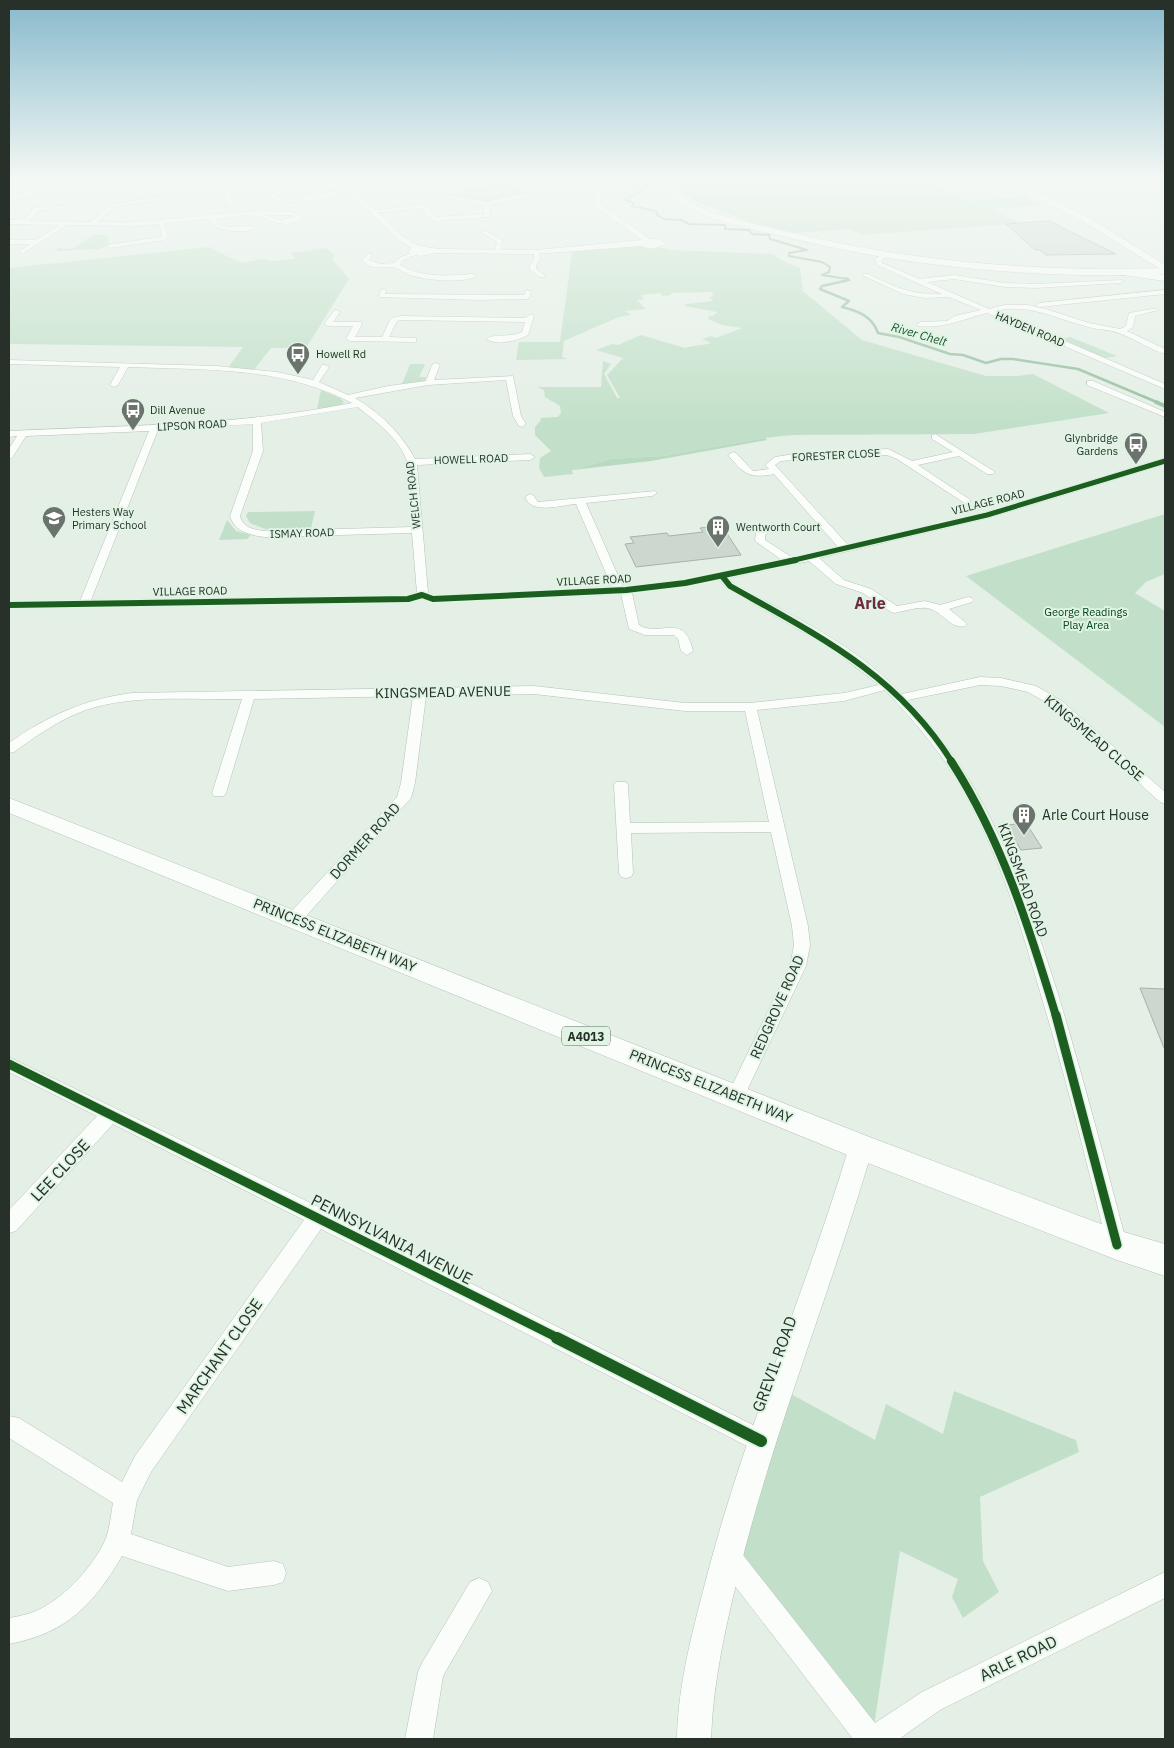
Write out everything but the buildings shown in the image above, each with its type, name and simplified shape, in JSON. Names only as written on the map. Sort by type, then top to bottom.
[{"type":"highway","points":[[1120,277],[1144,266],[1146,262]]},
{"type":"highway","points":[[1152,262],[1165,270]]},
{"type":"highway","points":[[1120,277],[1165,278]]},
{"type":"main road","points":[[941,262],[996,268],[1120,277],[1165,270]]},
{"type":"main road","name":"PRINCESS ELIZABETH WAY","points":[[9,805],[862,1147],[1117,1245],[1165,1260]]},
{"type":"street","points":[[366,262],[380,270],[396,265],[399,262]]},
{"type":"street","points":[[536,262],[533,265],[533,270],[542,276]]},
{"type":"street","name":"HAYDEN ROAD","points":[[878,262],[878,264],[1165,387]]},
{"type":"street","points":[[396,265],[405,271],[420,275],[454,298],[529,318],[525,333],[511,342],[490,339]]},
{"type":"street","points":[[866,275],[907,294],[929,297],[950,294]]},
{"type":"street","points":[[384,340],[396,319],[454,298],[473,276]]},
{"type":"street","points":[[919,281],[954,277],[992,283],[1035,286],[1093,284],[1120,277]]},
{"type":"street","points":[[992,283],[993,288],[1000,292]]},
{"type":"street","points":[[383,291],[381,296],[454,298],[530,295]]},
{"type":"street","points":[[921,324],[948,323],[958,318],[1004,308],[1164,292]]},
{"type":"street","points":[[1028,307],[1047,310],[1082,323],[1121,331],[1144,344],[1165,352]]},
{"type":"street","points":[[1121,331],[1129,327],[1134,313],[1156,309]]},
{"type":"street","points":[[336,312],[328,324],[358,324],[350,339],[414,340]]},
{"type":"street","name":"WELCH ROAD","points":[[9,362],[236,369],[278,374],[315,383],[349,397],[388,428],[402,444],[411,462],[423,573],[422,595]]},
{"type":"street","points":[[114,385],[125,365]]},
{"type":"street","points":[[429,383],[436,365]]},
{"type":"street","points":[[315,383],[325,367]]},
{"type":"street","points":[[349,397],[429,383],[510,378],[517,416],[522,424]]},
{"type":"street","points":[[1090,383],[1165,415]]},
{"type":"street","name":"LIPSON ROAD","points":[[9,434],[257,420],[308,414],[360,404]]},
{"type":"street","name":"ISMAY ROAD","points":[[257,420],[258,450],[235,516],[237,524],[241,527],[252,532],[265,534],[417,530]]},
{"type":"street","points":[[84,604],[154,427]]},
{"type":"street","points":[[9,456],[23,433]]},
{"type":"street","points":[[936,437],[990,472]]},
{"type":"street","name":"FORESTER CLOSE","points":[[846,549],[770,465],[774,461],[783,458],[883,452],[897,455],[966,501]]},
{"type":"street","points":[[910,464],[961,453]]},
{"type":"street","name":"FORESTER CLOSE","points":[[733,455],[750,472],[759,474],[776,471]]},
{"type":"street","name":"HOWELL ROAD","points":[[411,462],[530,457]]},
{"type":"street","name":"VILLAGE ROAD","points":[[9,605],[408,599],[422,595],[433,599],[622,590],[722,576],[811,558],[1020,506],[1165,461]]},
{"type":"street","points":[[530,497],[536,505],[652,493]]},
{"type":"street","points":[[580,500],[632,614],[632,627],[646,633],[674,631],[683,637],[687,651]]},
{"type":"street","points":[[772,526],[760,534],[760,541],[792,562]]},
{"type":"street","points":[[811,558],[840,582],[867,591],[895,610],[925,604],[940,608],[961,624]]},
{"type":"street","name":"KINGSMEAD ROAD","points":[[722,576],[730,586],[852,656],[900,698],[923,724],[962,776],[991,827],[1004,856],[1038,956],[1063,1037],[1117,1245]]},
{"type":"street","points":[[940,608],[968,600]]},
{"type":"street","name":"KINGSMEAD CLOSE","points":[[900,698],[980,681],[1001,682],[1032,689],[1058,704],[1165,799]]},
{"type":"street","name":"KINGSMEAD AVENUE","points":[[9,749],[37,728],[62,714],[104,700],[132,696],[534,690],[684,707],[750,707],[844,696],[888,686]]},
{"type":"street","name":"DORMER ROAD","points":[[294,919],[404,798],[408,783],[420,692]]},
{"type":"street","points":[[219,793],[249,695]]},
{"type":"street","name":"REDGROVE ROAD","points":[[736,1096],[801,956],[800,926],[750,707]]},
{"type":"street","points":[[621,785],[626,873]]},
{"type":"street","points":[[624,828],[778,827]]},
{"type":"street","name":"PENNSYLVANIA AVENUE","points":[[9,1064],[318,1217],[761,1442]]},
{"type":"street","name":"LEE CLOSE","points":[[9,1224],[110,1115]]},
{"type":"street","name":"GREVIL ROAD","points":[[694,1739],[694,1716],[709,1631],[727,1554],[761,1442],[826,1259],[862,1147]]},
{"type":"street","name":"MARCHANT CLOSE","points":[[9,1631],[35,1625],[67,1607],[96,1577],[117,1542],[126,1498],[143,1464],[318,1217]]},
{"type":"street","points":[[11,1426],[126,1498]]},
{"type":"street","points":[[117,1542],[228,1579],[274,1573]]},
{"type":"street","points":[[727,1554],[870,1739]]},
{"type":"street","name":"ARLE ROAD","points":[[876,1739],[932,1701],[1165,1585]]},
{"type":"street","points":[[419,1739],[431,1672],[479,1591]]},
{"type":"green space","points":[[70,262],[334,262],[349,279],[306,348],[271,348],[253,371],[228,368],[243,347],[9,344],[9,268]]},
{"type":"green space","points":[[571,262],[785,262],[800,268],[803,291],[862,340],[986,376],[1033,374],[1109,413],[974,434],[792,435],[765,438],[663,456],[611,459],[572,470],[573,474],[544,477],[539,468],[540,458],[551,451],[535,435],[535,427],[541,418],[558,417],[561,413],[560,406],[545,397],[544,390],[537,387],[601,387],[603,361],[611,364],[604,374],[617,398],[620,398],[607,375],[623,358],[596,350],[612,344],[618,345],[641,335],[685,348],[711,343],[702,339],[712,336],[716,338],[742,328],[722,325],[708,319],[709,316],[713,316],[717,312],[685,306],[686,304],[713,301],[709,297],[713,297],[712,292],[671,293],[671,295],[663,296],[660,293],[641,295],[644,299],[637,300],[646,309],[625,311],[631,315],[619,317],[564,341],[562,357],[568,359],[516,360],[519,342],[560,342]]},
{"type":"green space","points":[[1070,337],[1117,356],[1100,359],[1056,340]]},
{"type":"green space","points":[[410,364],[425,364],[419,377],[426,377],[424,383],[401,387]]},
{"type":"green space","points":[[321,390],[340,398],[344,402],[341,405],[317,410]]},
{"type":"green space","points":[[765,438],[767,440],[651,461],[572,470],[611,459],[663,456]]},
{"type":"green space","points":[[315,511],[311,528],[265,529],[250,523],[246,516],[248,512]]},
{"type":"green space","name":"George Readings Play Area","points":[[1165,514],[1165,574],[1146,582],[1135,593],[1165,611],[1165,727],[966,576]]},
{"type":"green space","points":[[227,520],[236,531],[251,535],[247,539],[219,540]]},
{"type":"green space","points":[[780,1388],[875,1440],[886,1404],[943,1434],[954,1391],[1076,1440],[1079,1452],[980,1497],[983,1561],[999,1592],[963,1618],[952,1597],[958,1579],[900,1551],[872,1739],[870,1739],[727,1555]]},
{"type":"waterway","name":"River Chelt","points":[[820,262],[830,267],[829,272],[822,275],[847,279]]},
{"type":"waterway","name":"River Chelt","points":[[846,278],[849,280],[822,286],[820,289],[849,301],[842,307],[864,315],[872,322],[878,333],[899,337],[950,354],[963,355],[986,363],[1001,359],[1013,359],[1078,369],[1159,403]]},
{"type":"waterway","name":"River Chelt","points":[[1156,402],[1165,406]]},
{"type":"cycle path","points":[[9,605],[408,599],[422,595],[433,599],[626,590],[685,583],[811,557],[987,515],[1165,461]]},
{"type":"cycle path","points":[[722,576],[730,586],[833,644],[889,687],[921,720],[947,755],[970,791],[990,828],[1007,867],[1036,950],[1059,1024],[1117,1245]]},
{"type":"cycle path","points":[[9,1064],[318,1217],[761,1441]]},
{"type":"place","name":"Howell Rd","points":[[298,375]]},
{"type":"place","name":"Dill Avenue","points":[[133,431]]},
{"type":"place","name":"Glynbridge Gardens","points":[[1136,465]]},
{"type":"place","name":"Hesters Way Primary School","points":[[54,539]]},
{"type":"place","name":"Wentworth Court","points":[[718,548]]},
{"type":"place","name":"Arle Court House","points":[[1024,836]]},
{"type":"district","name":"Arle","points":[[870,603]]}]
